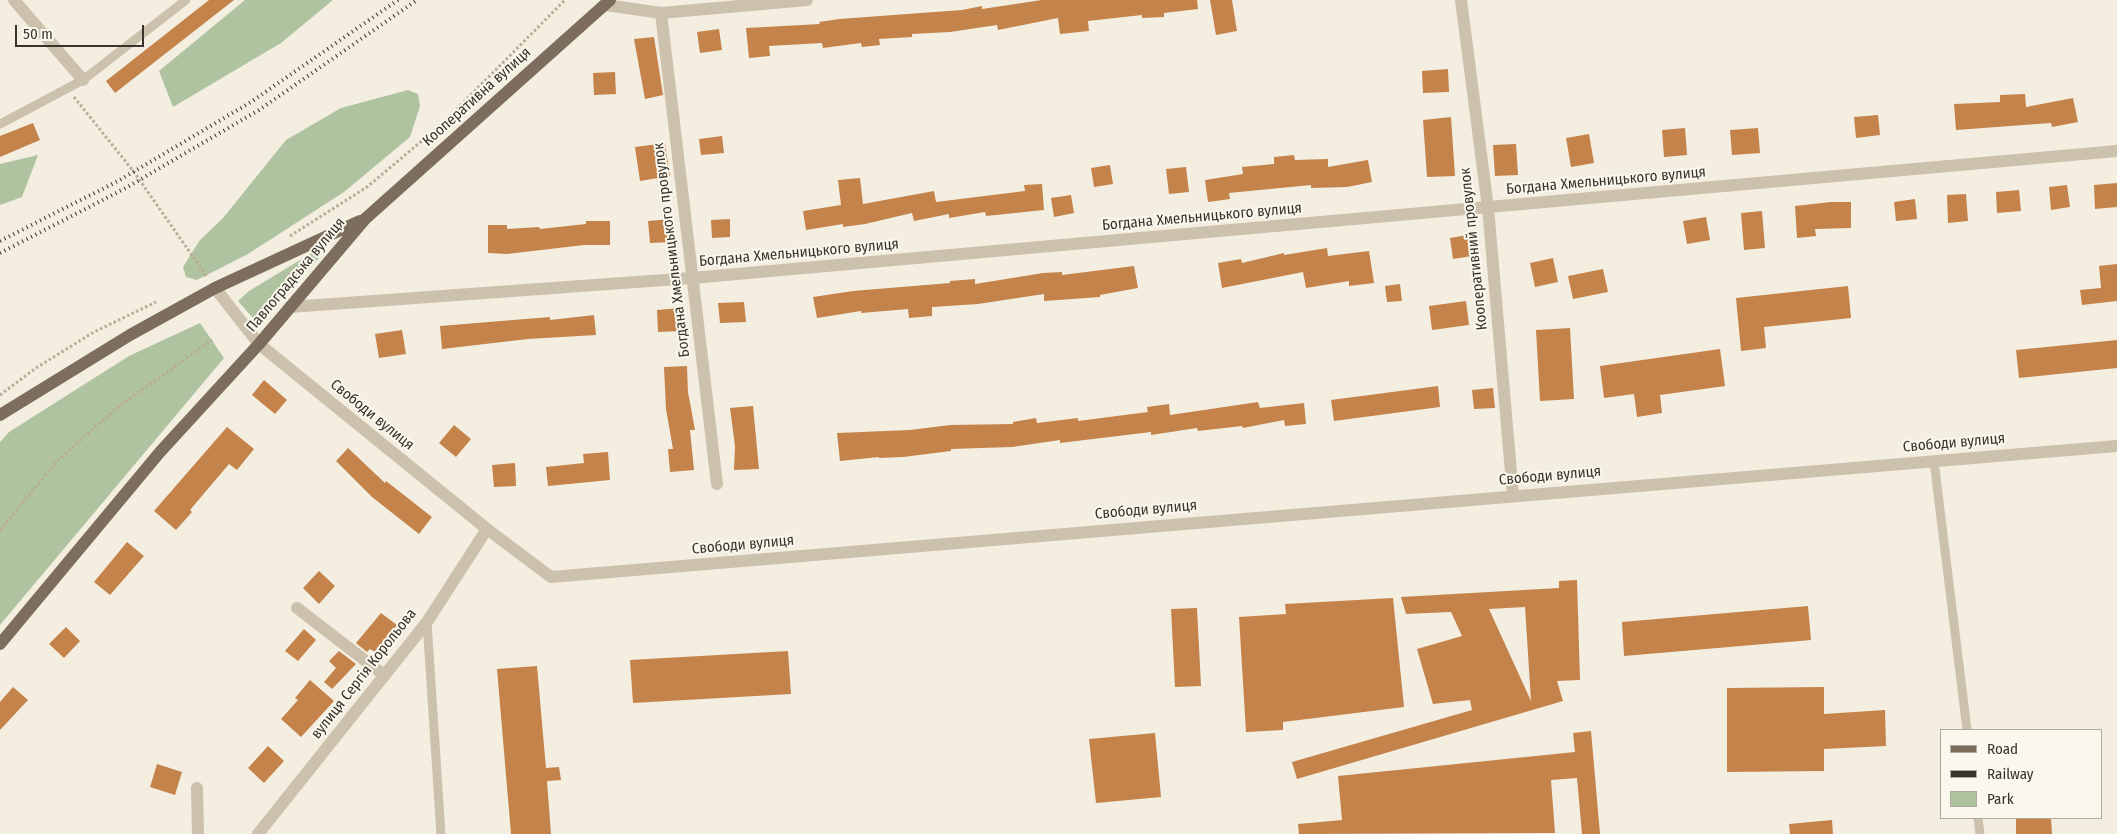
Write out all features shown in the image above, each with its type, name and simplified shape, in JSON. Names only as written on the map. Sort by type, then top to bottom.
[{"type":"main road","name":"Кооперативна вулиця","points":[[365,219],[608,2]]},
{"type":"main road","name":"Павлоградська вулиця","points":[[0,415],[130,335],[215,288],[365,219]]},
{"type":"main road","name":"Павлоградська вулиця","points":[[0,644],[160,452],[259,344],[365,219]]},
{"type":"street","points":[[14,0],[83,80]]},
{"type":"street","points":[[608,2],[661,13],[807,0]]},
{"type":"street","name":"Кооперативний провулок","points":[[1461,0],[1488,208],[1513,495]]},
{"type":"street","name":"Богдана Хмельницького провулок","points":[[661,13],[717,484]]},
{"type":"street","name":"Богдана Хмельницького вулиця","points":[[290,306],[692,278],[2117,151]]},
{"type":"street","name":"Свободи вулиця","points":[[215,288],[259,344],[487,529],[551,577],[1513,495],[2117,446]]},
{"type":"street","name":"вулиця Сергія Корольова","points":[[258,834],[427,622],[487,529]]},
{"type":"street","points":[[298,608],[384,676]]},
{"type":"street","points":[[197,788],[198,834]]},
{"type":"lane","points":[[0,124],[83,80],[186,0]]},
{"type":"lane","points":[[1934,461],[1967,729]]},
{"type":"lane","points":[[427,622],[441,834]]},
{"type":"lane","points":[[1978,819],[1980,834]]},
{"type":"path","points":[[287,238],[367,187],[442,124],[565,0]]},
{"type":"path","points":[[68,89],[134,172],[215,288]]},
{"type":"path","points":[[198,281],[216,272]]},
{"type":"path","points":[[0,396],[36,368],[94,332],[164,298]]},
{"type":"path","points":[[0,530],[59,459],[117,408],[212,340]]},
{"type":"green space","points":[[245,0],[333,0],[281,43],[173,107],[159,71]]},
{"type":"green space","points":[[408,90],[418,94],[420,106],[410,137],[344,192],[248,254],[197,280],[186,277],[183,267],[200,240],[223,218],[286,140],[341,108]]},
{"type":"green space","points":[[38,155],[22,197],[0,205],[0,164]]},
{"type":"green space","points":[[315,251],[319,258],[258,324],[238,301],[249,291]]},
{"type":"green space","points":[[200,323],[224,358],[0,625],[0,442],[9,432],[129,356]]},
{"type":"building","points":[[209,0],[234,0],[115,93],[106,81]]},
{"type":"building","points":[[1042,0],[1197,0],[1198,9],[1164,13],[1164,17],[1142,18],[1142,15],[1088,21],[1089,31],[1060,34],[1058,18],[998,30],[997,25],[950,32],[912,34],[912,37],[879,39],[880,45],[862,47],[861,43],[823,48],[822,43],[769,46],[770,56],[749,58],[746,28],[820,24],[819,22],[839,19],[962,10],[982,6],[982,9]]},
{"type":"building","points":[[1210,0],[1232,0],[1237,31],[1216,35]]},
{"type":"building","points":[[719,29],[722,50],[700,53],[697,32]]},
{"type":"building","points":[[654,37],[663,95],[645,99],[634,39]]},
{"type":"building","points":[[1448,69],[1449,92],[1423,93],[1422,71]]},
{"type":"building","points":[[615,72],[616,94],[594,95],[593,73]]},
{"type":"building","points":[[2025,94],[2026,107],[2073,98],[2078,122],[2052,127],[2051,123],[1956,130],[1954,104],[2000,102],[2000,95]]},
{"type":"building","points":[[1878,115],[1880,135],[1856,138],[1854,117]]},
{"type":"building","points":[[1451,117],[1455,176],[1427,177],[1423,120]]},
{"type":"building","points":[[33,123],[40,140],[0,157],[0,136]]},
{"type":"building","points":[[1685,128],[1687,155],[1664,157],[1662,130]]},
{"type":"building","points":[[1758,128],[1760,153],[1732,155],[1730,130]]},
{"type":"building","points":[[1589,134],[1594,163],[1571,167],[1566,138]]},
{"type":"building","points":[[722,136],[724,153],[701,155],[699,139]]},
{"type":"building","points":[[665,143],[670,176],[640,181],[635,147]]},
{"type":"building","points":[[1516,144],[1518,175],[1495,176],[1493,145]]},
{"type":"building","points":[[1294,155],[1295,160],[1328,159],[1328,167],[1368,160],[1372,182],[1347,187],[1311,188],[1311,185],[1229,193],[1230,199],[1208,202],[1205,180],[1243,174],[1242,167],[1274,164],[1274,157]]},
{"type":"building","points":[[1110,165],[1113,184],[1094,187],[1091,168]]},
{"type":"building","points":[[1186,167],[1189,192],[1169,194],[1166,169]]},
{"type":"building","points":[[860,178],[863,204],[934,191],[936,202],[1025,191],[1024,185],[1042,184],[1044,210],[986,216],[985,212],[949,218],[949,214],[914,221],[912,213],[865,224],[843,227],[843,224],[806,230],[803,211],[841,205],[838,180]]},
{"type":"building","points":[[2117,183],[2117,207],[2095,209],[2094,185]]},
{"type":"building","points":[[2067,185],[2070,207],[2051,210],[2049,187]]},
{"type":"building","points":[[2019,190],[2021,211],[1997,213],[1996,192]]},
{"type":"building","points":[[1966,194],[1968,221],[1948,223],[1947,195]]},
{"type":"building","points":[[1071,195],[1074,213],[1054,217],[1051,198]]},
{"type":"building","points":[[1915,199],[1917,219],[1896,221],[1894,202]]},
{"type":"building","points":[[1851,202],[1851,228],[1815,229],[1816,236],[1797,238],[1795,206]]},
{"type":"building","points":[[1762,211],[1765,248],[1744,250],[1741,213]]},
{"type":"building","points":[[1706,217],[1710,240],[1687,244],[1683,221]]},
{"type":"building","points":[[672,219],[674,242],[650,243],[648,221]]},
{"type":"building","points":[[730,219],[730,237],[712,238],[711,220]]},
{"type":"building","points":[[586,221],[610,221],[610,245],[584,245],[507,254],[488,253],[488,225],[507,225],[507,229],[539,227],[540,229],[586,224]]},
{"type":"building","points":[[1468,235],[1472,256],[1453,259],[1450,238]]},
{"type":"building","points":[[1327,248],[1328,256],[1369,251],[1374,283],[1349,286],[1349,281],[1306,288],[1303,272],[1222,288],[1218,263],[1241,259],[1242,263],[1284,253],[1284,255]]},
{"type":"building","points":[[1553,258],[1558,282],[1535,287],[1530,263]]},
{"type":"building","points":[[2117,264],[2117,301],[2082,305],[2080,290],[2101,288],[2099,266]]},
{"type":"building","points":[[1134,266],[1138,288],[1100,295],[1100,297],[1044,301],[1044,294],[978,304],[932,307],[932,316],[909,318],[908,309],[861,313],[861,311],[817,318],[813,297],[853,291],[950,283],[950,281],[975,279],[975,284],[1043,273],[1062,272],[1062,275]]},
{"type":"building","points":[[1603,269],[1608,292],[1573,299],[1568,276]]},
{"type":"building","points":[[1400,284],[1402,301],[1387,302],[1385,286]]},
{"type":"building","points":[[1848,286],[1851,318],[1764,327],[1766,348],[1741,351],[1736,298]]},
{"type":"building","points":[[1466,301],[1469,325],[1432,330],[1429,306]]},
{"type":"building","points":[[744,302],[746,322],[720,323],[718,303]]},
{"type":"building","points":[[680,308],[681,331],[658,332],[657,310]]},
{"type":"building","points":[[594,315],[596,335],[528,339],[442,349],[440,326],[550,317],[550,320]]},
{"type":"building","points":[[1570,328],[1574,399],[1540,401],[1536,330]]},
{"type":"building","points":[[402,330],[406,354],[379,358],[375,334]]},
{"type":"building","points":[[2117,340],[2117,368],[2019,378],[2016,350]]},
{"type":"building","points":[[1720,349],[1725,386],[1660,395],[1662,413],[1637,417],[1634,394],[1604,398],[1600,366]]},
{"type":"building","points":[[687,366],[688,392],[695,430],[690,430],[694,470],[670,472],[668,449],[673,449],[666,409],[664,367]]},
{"type":"building","points":[[264,380],[287,400],[275,414],[252,395]]},
{"type":"building","points":[[1438,386],[1440,407],[1334,421],[1331,400]]},
{"type":"building","points":[[1493,388],[1495,408],[1474,409],[1472,390]]},
{"type":"building","points":[[1258,402],[1260,408],[1304,403],[1306,424],[1285,426],[1284,420],[1243,428],[1242,426],[1198,431],[1197,428],[1151,435],[1151,432],[1060,443],[1060,440],[1012,447],[951,449],[951,451],[903,457],[879,457],[840,461],[837,433],[910,430],[950,425],[1013,424],[1013,422],[1036,418],[1037,423],[1078,418],[1078,421],[1148,412],[1147,407],[1169,404],[1170,415]]},
{"type":"building","points":[[753,406],[759,469],[734,470],[735,446],[730,408]]},
{"type":"building","points":[[454,425],[471,439],[456,457],[439,443]]},
{"type":"building","points":[[227,427],[254,449],[237,470],[229,464],[190,510],[192,512],[176,530],[154,511]]},
{"type":"building","points":[[348,448],[385,483],[386,481],[432,517],[419,534],[372,497],[336,461]]},
{"type":"building","points":[[608,452],[610,480],[548,486],[546,467],[584,463],[583,454]]},
{"type":"building","points":[[515,463],[516,486],[494,487],[492,465]]},
{"type":"building","points":[[127,542],[144,556],[110,595],[94,582]]},
{"type":"building","points":[[319,571],[335,586],[319,604],[303,588]]},
{"type":"building","points":[[1577,580],[1580,680],[1557,681],[1563,701],[1297,779],[1292,762],[1472,710],[1470,700],[1433,704],[1417,649],[1462,636],[1451,612],[1406,614],[1401,597],[1559,588],[1559,581]],"holes":[[[1525,607],[1531,701],[1489,609]]]},
{"type":"building","points":[[1393,598],[1404,707],[1283,722],[1283,730],[1246,732],[1239,617],[1286,614],[1285,604]]},
{"type":"building","points":[[1808,606],[1811,640],[1624,656],[1622,622]]},
{"type":"building","points":[[1197,608],[1201,686],[1175,687],[1171,609]]},
{"type":"building","points":[[381,613],[397,625],[375,652],[370,649],[367,652],[356,643]]},
{"type":"building","points":[[66,627],[80,641],[64,658],[49,644]]},
{"type":"building","points":[[304,629],[316,640],[298,661],[285,651]]},
{"type":"building","points":[[339,651],[356,664],[332,689],[324,682],[336,668],[329,661]]},
{"type":"building","points":[[788,651],[791,694],[633,703],[630,660]]},
{"type":"building","points":[[537,666],[546,768],[559,767],[561,780],[547,781],[551,834],[511,834],[497,669]]},
{"type":"building","points":[[310,680],[334,701],[301,737],[281,719],[298,700],[295,698]]},
{"type":"building","points":[[13,687],[28,700],[0,730],[0,702]]},
{"type":"building","points":[[1824,687],[1824,714],[1885,710],[1886,746],[1824,749],[1824,771],[1727,772],[1727,688]]},
{"type":"building","points":[[1591,731],[1600,834],[1582,834],[1577,778],[1551,780],[1555,833],[1299,834],[1298,824],[1342,820],[1338,776],[1575,752],[1573,733]]},
{"type":"building","points":[[1155,733],[1161,797],[1096,803],[1089,739]]},
{"type":"building","points":[[268,746],[284,761],[264,783],[248,768]]},
{"type":"building","points":[[157,764],[182,772],[175,795],[150,787]]},
{"type":"building","points":[[2016,819],[2051,819],[2052,834],[2016,834]]},
{"type":"building","points":[[1832,820],[1833,834],[1790,834],[1789,824]]},
{"type":"railway","points":[[0,241],[118,181],[251,102],[398,0]]},
{"type":"railway","points":[[0,253],[124,189],[259,110],[417,0]]}]
